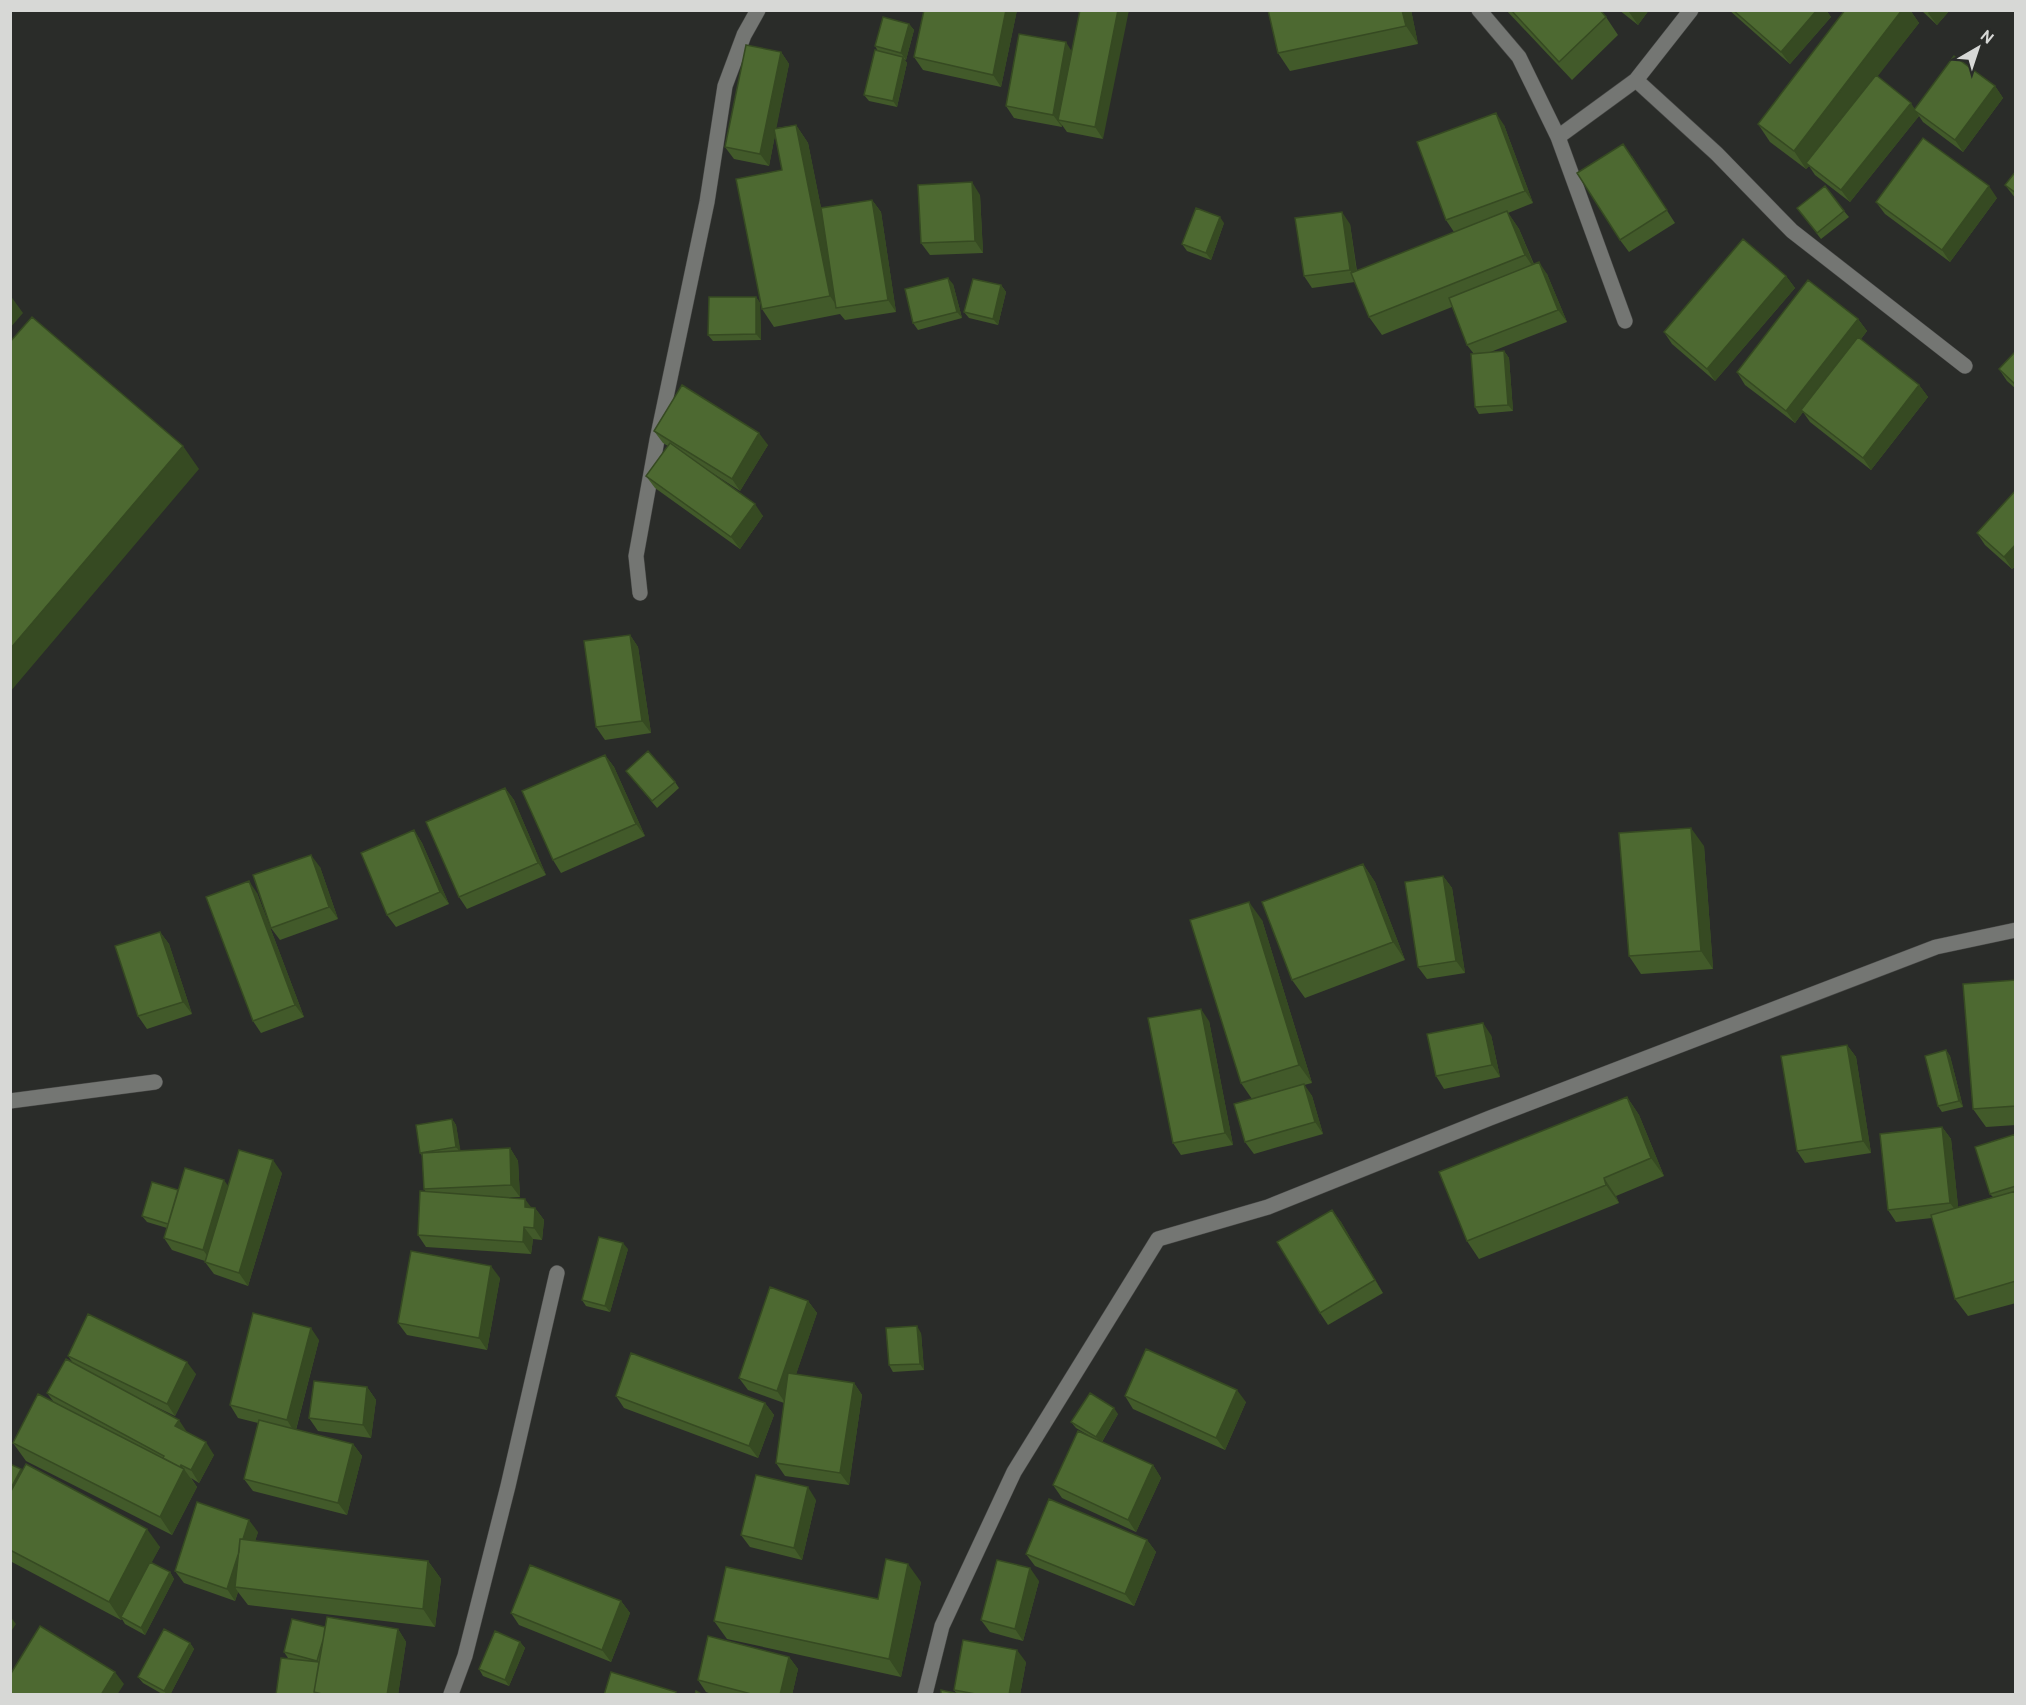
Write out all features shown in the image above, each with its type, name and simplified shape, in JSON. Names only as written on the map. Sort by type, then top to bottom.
[{"type":"street","points":[[640,593],[636,556],[657,440],[707,202],[725,86],[744,35],[758,10]]},
{"type":"street","points":[[1479,10],[1519,57],[1558,137],[1625,321]]},
{"type":"street","points":[[1558,137],[1636,80],[1691,10]]},
{"type":"street","points":[[1636,80],[1717,154],[1792,231],[1965,366]]},
{"type":"street","points":[[925,1695],[942,1626],[1014,1472],[1158,1239],[1268,1207],[1490,1118],[1936,947],[2016,930]]},
{"type":"street","points":[[10,1101],[156,1082]]},
{"type":"street","points":[[451,1695],[474,1622],[557,1273]]},
{"type":"building","points":[[924,10],[1006,10],[993,75],[914,57]]},
{"type":"building","points":[[1080,10],[1118,10],[1095,127],[1058,120]]},
{"type":"building","points":[[1268,10],[1402,10],[1406,26],[1278,53]]},
{"type":"building","points":[[1511,10],[1600,10],[1606,17],[1559,62]]},
{"type":"building","points":[[1733,10],[1817,10],[1781,52]]},
{"type":"building","points":[[1845,10],[1902,10],[1794,151],[1758,124]]},
{"type":"building","points":[[883,17],[909,24],[901,53],[875,46]]},
{"type":"building","points":[[1019,34],[1066,42],[1053,115],[1006,106]]},
{"type":"building","points":[[746,45],[781,52],[760,154],[725,147]]},
{"type":"building","points":[[875,50],[903,57],[893,101],[864,95]]},
{"type":"building","points":[[1954,56],[1995,86],[1955,140],[1914,110]]},
{"type":"building","points":[[1876,75],[1911,103],[1841,190],[1806,163]]},
{"type":"building","points":[[1496,113],[1525,191],[1446,220],[1417,142]]},
{"type":"building","points":[[796,125],[830,296],[762,309],[736,179],[782,170],[774,129]]},
{"type":"building","points":[[1923,138],[1989,186],[1942,250],[1876,202]]},
{"type":"building","points":[[1623,144],[1667,210],[1620,240],[1577,173]]},
{"type":"building","points":[[2016,171],[2016,193],[2005,185]]},
{"type":"building","points":[[972,182],[975,241],[921,243],[918,185]]},
{"type":"building","points":[[1825,186],[1844,211],[1817,233],[1797,208]]},
{"type":"building","points":[[872,200],[888,300],[836,308],[821,208]]},
{"type":"building","points":[[1196,208],[1220,217],[1206,253],[1182,244]]},
{"type":"building","points":[[1507,211],[1525,255],[1369,317],[1351,273]]},
{"type":"building","points":[[1342,212],[1350,270],[1304,276],[1295,218]]},
{"type":"building","points":[[1743,239],[1786,276],[1707,369],[1664,332]]},
{"type":"building","points":[[1539,262],[1558,310],[1467,345],[1449,298]]},
{"type":"building","points":[[948,278],[957,312],[913,323],[905,289]]},
{"type":"building","points":[[973,279],[1001,285],[993,319],[964,312]]},
{"type":"building","points":[[1808,280],[1858,319],[1786,411],[1737,372]]},
{"type":"building","points":[[709,297],[756,297],[756,334],[708,335]]},
{"type":"building","points":[[32,317],[183,446],[10,649],[10,342]]},
{"type":"building","points":[[1858,337],[1919,385],[1863,458],[1801,410]]},
{"type":"building","points":[[1504,351],[1508,405],[1475,407],[1471,354]]},
{"type":"building","points":[[2016,351],[2016,385],[1999,369]]},
{"type":"building","points":[[682,385],[759,433],[732,479],[654,431]]},
{"type":"building","points":[[670,443],[755,504],[731,537],[646,476]]},
{"type":"building","points":[[2016,490],[2016,544],[2004,557],[1977,533]]},
{"type":"building","points":[[630,635],[642,721],[596,727],[584,641]]},
{"type":"building","points":[[648,751],[675,782],[652,801],[626,771]]},
{"type":"building","points":[[605,755],[636,824],[553,860],[522,791]]},
{"type":"building","points":[[505,788],[538,863],[459,897],[426,822]]},
{"type":"building","points":[[1691,828],[1701,951],[1629,956],[1619,833]]},
{"type":"building","points":[[414,830],[440,892],[387,915],[361,853]]},
{"type":"building","points":[[311,855],[329,907],[271,928],[253,875]]},
{"type":"building","points":[[1363,864],[1393,942],[1292,980],[1262,902]]},
{"type":"building","points":[[1443,876],[1456,961],[1418,967],[1405,882]]},
{"type":"building","points":[[249,881],[295,1005],[253,1021],[206,897]]},
{"type":"building","points":[[1249,902],[1299,1065],[1241,1083],[1190,920]]},
{"type":"building","points":[[160,932],[183,1002],[138,1016],[115,946]]},
{"type":"building","points":[[2016,980],[2016,1106],[1973,1109],[1963,984]]},
{"type":"building","points":[[1201,1009],[1225,1133],[1173,1143],[1148,1018]]},
{"type":"building","points":[[1483,1023],[1492,1065],[1436,1076],[1427,1034]]},
{"type":"building","points":[[1847,1045],[1863,1141],[1797,1151],[1781,1056]]},
{"type":"building","points":[[1946,1050],[1959,1101],[1938,1106],[1925,1056]]},
{"type":"building","points":[[1304,1084],[1315,1122],[1245,1142],[1234,1104]]},
{"type":"building","points":[[1627,1097],[1651,1158],[1604,1178],[1606,1185],[1467,1241],[1439,1172]]},
{"type":"building","points":[[452,1119],[456,1147],[420,1153],[416,1125]]},
{"type":"building","points":[[1942,1127],[1950,1203],[1888,1210],[1880,1134]]},
{"type":"building","points":[[2016,1134],[2016,1186],[1990,1194],[1975,1147]]},
{"type":"building","points":[[510,1148],[511,1185],[424,1189],[422,1153]]},
{"type":"building","points":[[239,1150],[273,1160],[239,1273],[205,1262]]},
{"type":"building","points":[[185,1168],[224,1180],[203,1250],[164,1238]]},
{"type":"building","points":[[152,1182],[178,1190],[168,1224],[142,1216]]},
{"type":"building","points":[[420,1191],[525,1199],[525,1207],[535,1208],[534,1228],[524,1227],[523,1242],[418,1235]]},
{"type":"building","points":[[2016,1191],[2016,1281],[1955,1299],[1931,1215]]},
{"type":"building","points":[[1332,1210],[1375,1280],[1320,1313],[1277,1242]]},
{"type":"building","points":[[599,1237],[623,1243],[605,1306],[582,1300]]},
{"type":"building","points":[[411,1251],[491,1266],[479,1338],[398,1323]]},
{"type":"building","points":[[770,1287],[808,1301],[777,1391],[739,1378]]},
{"type":"building","points":[[253,1313],[311,1328],[287,1420],[230,1405]]},
{"type":"building","points":[[88,1314],[187,1362],[167,1404],[68,1356]]},
{"type":"building","points":[[917,1326],[920,1364],[889,1365],[886,1328]]},
{"type":"building","points":[[1146,1349],[1237,1390],[1216,1438],[1125,1396]]},
{"type":"building","points":[[631,1353],[765,1403],[749,1446],[616,1396]]},
{"type":"building","points":[[66,1359],[179,1420],[175,1426],[206,1442],[191,1470],[163,1458],[164,1456],[47,1393]]},
{"type":"building","points":[[788,1373],[854,1383],[840,1473],[776,1463]]},
{"type":"building","points":[[314,1381],[367,1387],[363,1425],[309,1418]]},
{"type":"building","points":[[1090,1393],[1114,1408],[1096,1437],[1071,1422]]},
{"type":"building","points":[[38,1394],[184,1469],[160,1517],[13,1443]]},
{"type":"building","points":[[259,1420],[353,1444],[338,1503],[244,1479]]},
{"type":"building","points":[[1078,1431],[1153,1465],[1128,1520],[1053,1485]]},
{"type":"building","points":[[10,1464],[21,1469],[10,1490]]},
{"type":"building","points":[[26,1464],[147,1529],[109,1602],[10,1550],[10,1493]]},
{"type":"building","points":[[756,1475],[808,1487],[794,1548],[741,1535]]},
{"type":"building","points":[[1049,1499],[1147,1540],[1125,1594],[1026,1554]]},
{"type":"building","points":[[197,1502],[249,1520],[243,1539],[240,1539],[239,1552],[227,1589],[175,1571]]},
{"type":"building","points":[[240,1539],[428,1561],[423,1609],[235,1587]]},
{"type":"building","points":[[886,1559],[908,1564],[889,1659],[714,1621],[726,1567],[878,1599]]},
{"type":"building","points":[[997,1560],[1030,1568],[1015,1629],[981,1620]]},
{"type":"building","points":[[150,1562],[170,1572],[141,1628],[121,1617]]},
{"type":"building","points":[[530,1565],[621,1601],[602,1650],[511,1613]]},
{"type":"building","points":[[327,1617],[398,1629],[387,1695],[326,1695],[314,1692]]},
{"type":"building","points":[[292,1619],[325,1627],[317,1661],[284,1652]]},
{"type":"building","points":[[40,1626],[115,1672],[101,1695],[10,1695],[10,1675]]},
{"type":"building","points":[[164,1629],[190,1643],[164,1691],[138,1677]]},
{"type":"building","points":[[495,1631],[520,1642],[505,1680],[479,1669]]},
{"type":"building","points":[[708,1636],[789,1657],[780,1695],[755,1695],[698,1680]]},
{"type":"building","points":[[963,1640],[1017,1650],[1009,1695],[981,1695],[954,1690]]},
{"type":"building","points":[[281,1658],[319,1662],[315,1695],[276,1695]]},
{"type":"building","points":[[611,1672],[676,1692],[675,1695],[604,1695]]},
{"type":"building","points":[[941,1690],[963,1695],[941,1695]]}]
